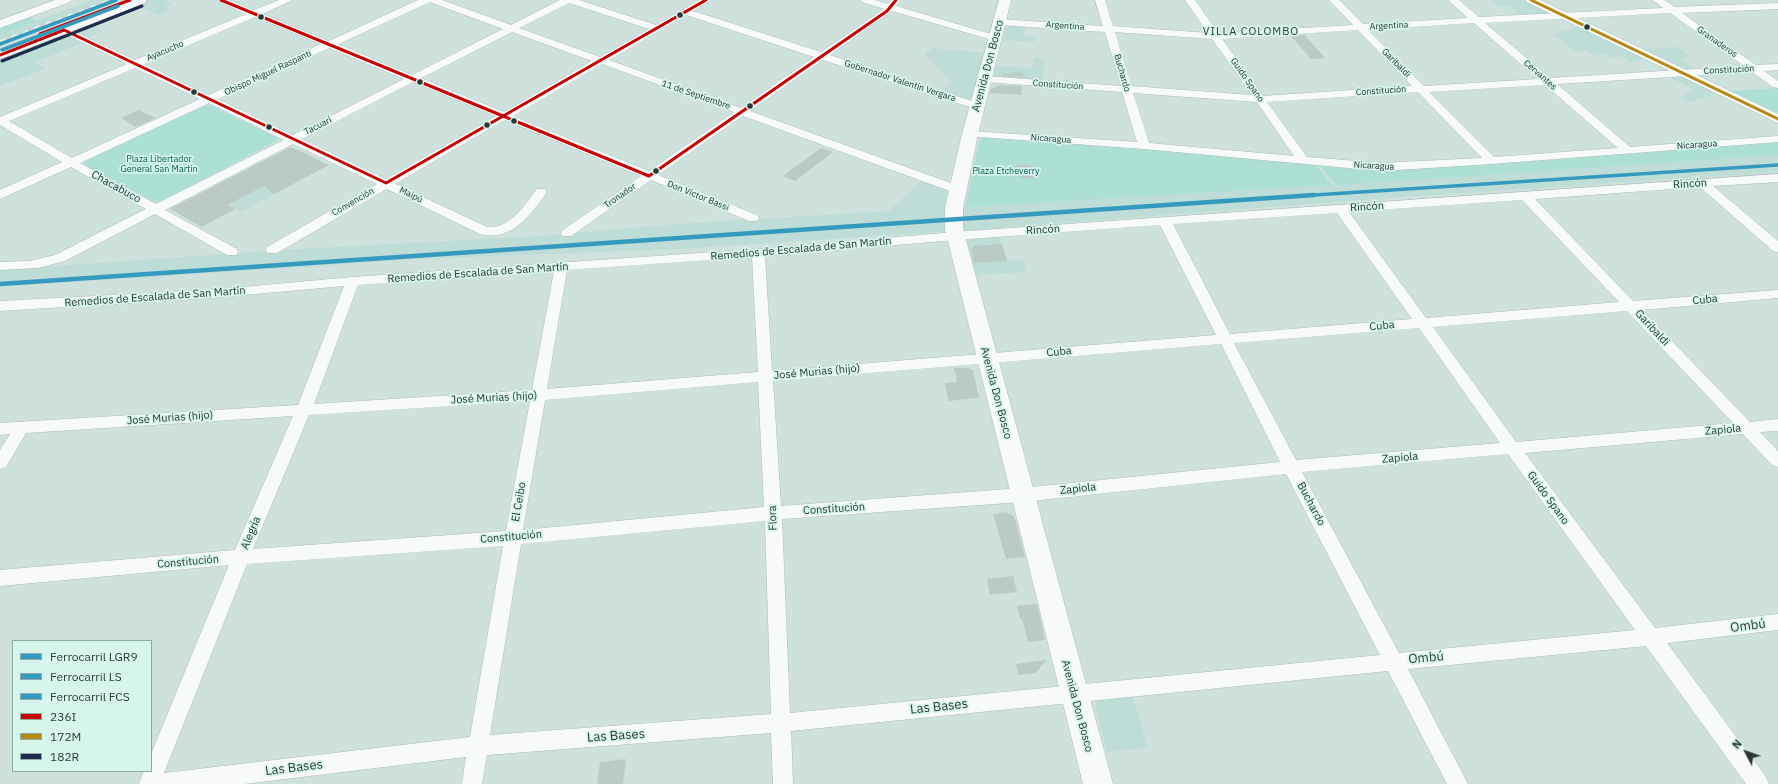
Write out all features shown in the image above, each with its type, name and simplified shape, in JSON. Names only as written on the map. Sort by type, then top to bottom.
[{"type":"main road","points":[[0,50],[130,0]]},
{"type":"main road","points":[[0,55],[140,0]]},
{"type":"main road","name":"Avenida Don Bosco","points":[[1005,0],[970,134],[953,220],[955,236],[1073,693],[1098,784]]},
{"type":"street","points":[[0,24],[66,0]]},
{"type":"street","name":"Don Víctor Bassi","points":[[221,0],[502,117],[753,218]]},
{"type":"street","name":"Ayacucho","points":[[0,120],[286,0]]},
{"type":"street","name":"Obispo Miguel Raspanti","points":[[0,195],[426,0]]},
{"type":"street","name":"11 de Septiembre","points":[[433,0],[958,190]]},
{"type":"street","points":[[568,0],[658,28]]},
{"type":"street","name":"Tacuarí","points":[[0,266],[35,266],[47,263],[156,210],[411,78],[568,0]]},
{"type":"street","name":"Convención","points":[[272,250],[706,0]]},
{"type":"street","points":[[865,0],[893,4],[995,38]]},
{"type":"street","name":"Buchardo","points":[[1100,0],[1144,146]]},
{"type":"street","name":"Guido Spano","points":[[1190,0],[1303,160]]},
{"type":"street","name":"Garibaldi","points":[[1334,0],[1491,161]]},
{"type":"street","name":"Cervantes","points":[[1453,0],[1627,150]]},
{"type":"street","points":[[1531,0],[1778,119]]},
{"type":"street","name":"Granaderos","points":[[1658,0],[1777,85]]},
{"type":"street","points":[[1773,0],[1778,5]]},
{"type":"street","name":"Tronador","points":[[567,233],[743,111],[893,4]]},
{"type":"street","name":"Argentina","points":[[1000,22],[1216,36],[1562,15],[1778,5]]},
{"type":"street","name":"Gobernador Valentín Vergara","points":[[685,12],[977,106]]},
{"type":"street","name":"Maipú","points":[[64,30],[137,63],[484,231],[498,233],[514,224],[541,192]]},
{"type":"street","name":"Constitución","points":[[985,79],[1260,99],[1778,67]]},
{"type":"street","name":"Chacabuco","points":[[0,120],[72,163],[232,252]]},
{"type":"street","name":"Nicaragua","points":[[970,134],[1144,146],[1381,167],[1491,161],[1778,139]]},
{"type":"street","name":"Rincón","points":[[955,236],[1778,178]]},
{"type":"street","points":[[1702,183],[1778,248]]},
{"type":"street","name":"Garibaldi","points":[[1525,196],[1632,306],[1778,461]]},
{"type":"street","name":"Guido Spano","points":[[1341,210],[1512,449],[1759,784]]},
{"type":"street","name":"Buchardo","points":[[1165,222],[1291,467],[1458,784]]},
{"type":"street","name":"Remedios de Escalada de San Martín","points":[[0,306],[210,294],[353,281],[561,268],[955,236]]},
{"type":"street","name":"Flora","points":[[758,253],[773,513],[783,784]]},
{"type":"street","name":"El Ceibo","points":[[472,784],[513,538],[561,268]]},
{"type":"street","name":"Alegría","points":[[149,784],[240,558],[304,409],[353,281]]},
{"type":"street","name":"Cuba","points":[[987,358],[1778,294]]},
{"type":"street","name":"José Murias (hijo)","points":[[0,429],[538,395],[987,358]]},
{"type":"street","name":"Zapiola","points":[[1022,495],[1291,467],[1778,425]]},
{"type":"street","points":[[0,463],[22,427]]},
{"type":"street","name":"Constitución","points":[[0,578],[240,558],[513,538],[773,513],[1022,495]]},
{"type":"street","name":"Ombú","points":[[1073,693],[1650,637],[1778,622]]},
{"type":"street","name":"Las Bases","points":[[159,784],[479,746],[781,723],[1073,693]]},
{"type":"shaded area","points":[[92,0],[120,0],[0,46],[0,34]]},
{"type":"shaded area","points":[[147,0],[168,0],[166,1],[172,4],[164,7],[171,10],[159,15],[135,5]]},
{"type":"shaded area","points":[[1490,0],[1527,0],[1552,13],[1522,16],[1508,5],[1500,8]]},
{"type":"shaded area","points":[[87,23],[103,31],[88,37],[74,30]]},
{"type":"shaded area","points":[[1006,25],[1026,25],[1024,36],[1035,37],[1035,42],[1003,40]]},
{"type":"shaded area","points":[[1581,26],[1648,58],[1630,63],[1622,56],[1611,59],[1604,53],[1594,56],[1587,50],[1577,53],[1554,34]]},
{"type":"shaded area","points":[[60,34],[65,34],[85,42],[35,62],[46,68],[0,86],[0,57]]},
{"type":"shaded area","points":[[1678,47],[1690,56],[1681,59],[1695,69],[1685,70],[1636,49]]},
{"type":"shaded area","points":[[932,48],[984,53],[974,97],[967,100],[940,91],[951,81],[925,54]]},
{"type":"shaded area","points":[[1034,58],[1044,59],[1043,82],[996,78],[994,76],[996,66],[1033,68]]},
{"type":"shaded area","points":[[1677,74],[1719,93],[1690,102],[1680,97],[1695,90],[1665,75]]},
{"type":"shaded area","points":[[291,147],[329,165],[241,212],[220,201],[234,194],[216,185]]},
{"type":"shaded area","points":[[1778,155],[1778,172],[1374,199],[969,230],[675,249],[419,259],[0,287],[0,270],[281,250],[540,236],[677,224],[889,211],[922,180],[947,190],[949,194],[947,209],[977,205],[1333,185],[1533,170]]},
{"type":"shaded area","points":[[1000,237],[1007,261],[1023,260],[1027,272],[973,275],[967,242],[971,239]]},
{"type":"shaded area","points":[[1132,695],[1148,748],[1107,752],[1096,704],[1099,700]]},
{"type":"green space","points":[[27,16],[37,21],[0,34],[0,26]]},
{"type":"green space","points":[[1778,88],[1778,115],[1725,91]]},
{"type":"green space","name":"Plaza Libertador General San Martín","points":[[208,104],[280,139],[163,200],[154,202],[84,165],[85,160]]},
{"type":"green space","name":"Plaza Etcheverry","points":[[988,137],[1157,149],[1314,163],[1333,185],[965,207],[979,141],[982,138]]},
{"type":"green space","points":[[1778,141],[1778,155],[1336,185],[1317,163],[1388,169]]},
{"type":"building","points":[[1305,35],[1325,58],[1311,59],[1291,36]]},
{"type":"building","points":[[1012,72],[1023,73],[1023,77],[1002,76],[1002,73],[1011,74]]},
{"type":"building","points":[[1000,85],[1022,86],[1021,95],[990,93],[991,89]]},
{"type":"building","points":[[139,110],[156,118],[136,127],[121,118]]},
{"type":"building","points":[[291,147],[329,165],[274,194],[264,186],[227,205],[235,209],[202,227],[170,209]]},
{"type":"building","points":[[821,148],[833,152],[795,181],[783,176]]},
{"type":"building","points":[[1026,164],[1034,166],[1033,178],[1023,178],[1015,175],[1015,166]]},
{"type":"building","points":[[1002,244],[1007,261],[974,263],[971,249],[974,246]]},
{"type":"building","points":[[954,368],[968,368],[973,370],[979,398],[948,401],[945,383],[957,382]]},
{"type":"building","points":[[1006,512],[1014,516],[1025,557],[1006,559],[993,514]]},
{"type":"building","points":[[1013,576],[1017,592],[990,595],[987,579]]},
{"type":"building","points":[[1037,604],[1045,640],[1028,642],[1017,606]]},
{"type":"building","points":[[1046,660],[1036,673],[1018,675],[1016,664]]},
{"type":"building","points":[[626,759],[623,784],[597,784],[600,762]]},
{"type":"railway","points":[[0,41],[110,0]]},
{"type":"rail line","name":"LS","points":[[0,44],[116,0]]},
{"type":"rail line","name":"FCS","points":[[2,50],[118,6]]},
{"type":"rail line","name":"LGR9","points":[[0,284],[1340,193],[1778,165]]},
{"type":"transit line","name":"236I","points":[[40,34],[130,0]]},
{"type":"transit line","name":"236I","points":[[221,0],[649,176],[887,11],[896,0]]},
{"type":"transit line","name":"236I","points":[[0,55],[64,30],[386,183],[706,0]]},
{"type":"transit line","name":"172M","points":[[1531,0],[1778,119]]},
{"type":"transit line","name":"182R","points":[[2,61],[142,6]]},
{"type":"district","name":"VILLA COLOMBO","points":[[1251,32]]}]
